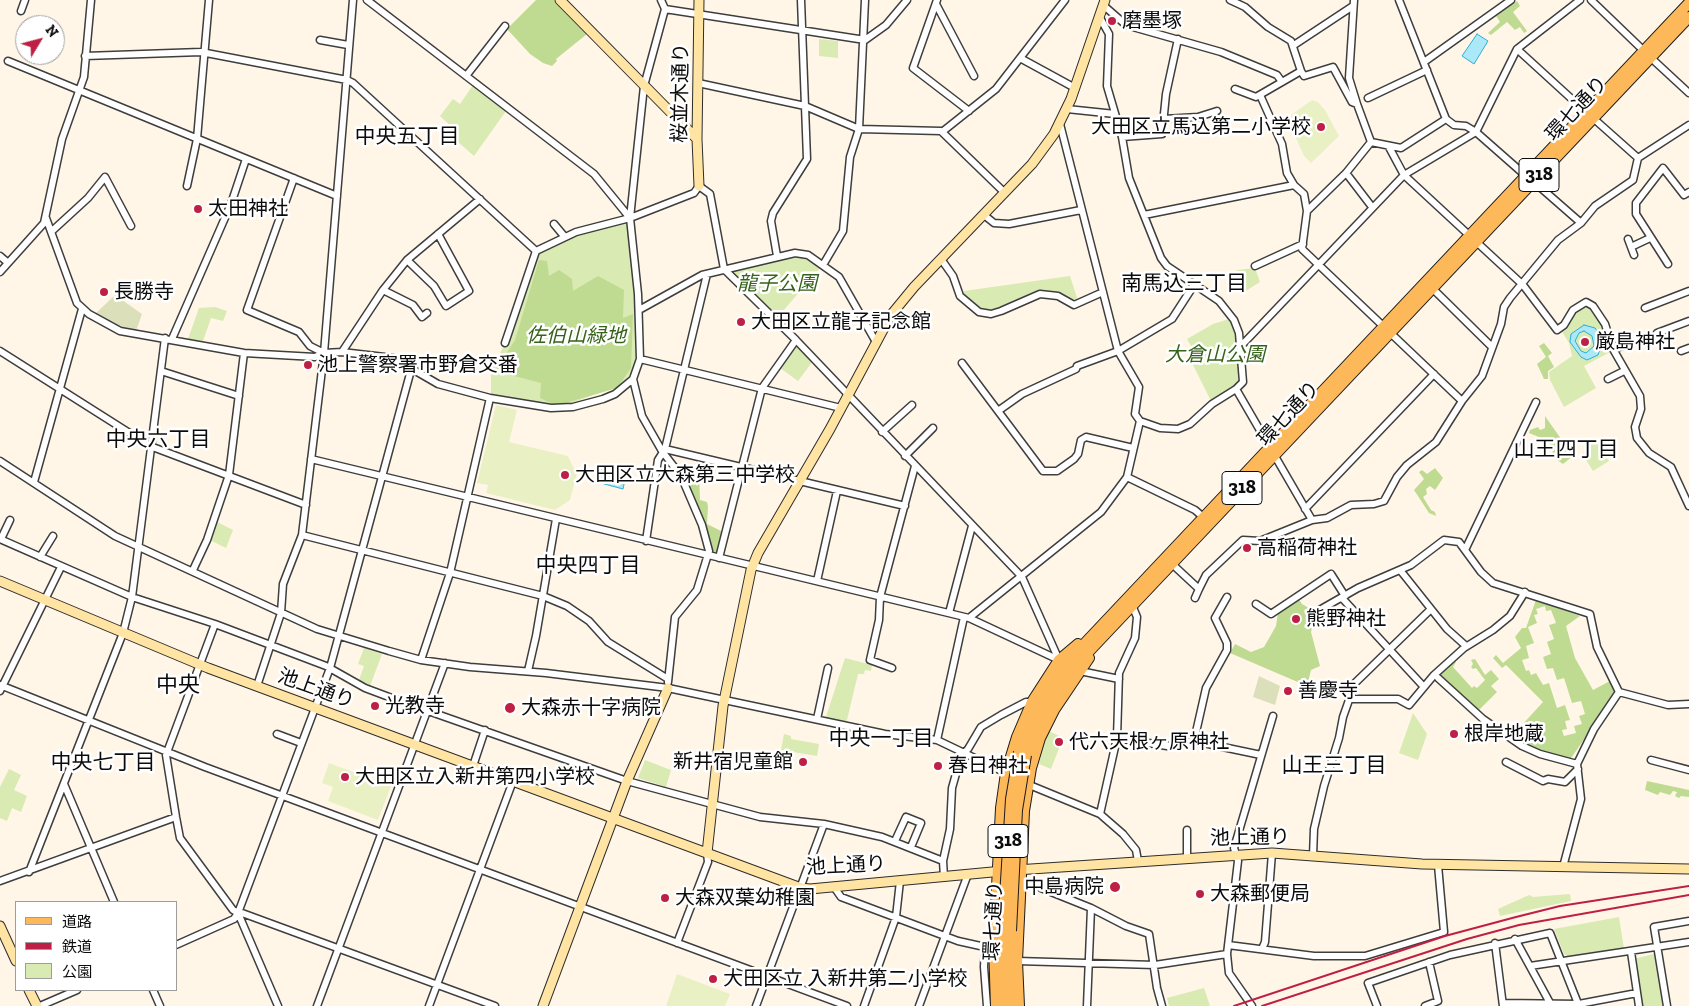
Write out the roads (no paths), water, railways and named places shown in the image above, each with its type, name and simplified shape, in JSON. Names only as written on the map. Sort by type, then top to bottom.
[{"type":"main road","points":[[560,0],[697,139]]},
{"type":"main road","name":"桜並木通り","points":[[699,0],[697,139],[699,186]]},
{"type":"main road","points":[[707,853],[724,700],[753,565],[895,309],[1040,154],[1060,124],[1075,88],[1104,3]]},
{"type":"main road","name":"環七通り","points":[[1004,1006],[1001,970],[1007,930],[1022,753],[1038,706],[1071,658],[1093,641],[1132,605],[1272,451],[1647,54],[1689,3]]},
{"type":"main road","name":"環七通り","points":[[1647,54],[1689,17]]},
{"type":"main road","name":"環七通り","points":[[1387,329],[1432,288],[1472,239]]},
{"type":"main road","name":"環七通り","points":[[1022,753],[1059,687],[1093,641],[1203,517],[1272,451]]},
{"type":"main road","name":"池上通り","points":[[0,580],[201,665],[801,888],[834,887],[1022,869],[1272,853],[1438,865],[1689,869]]},
{"type":"main road","points":[[996,1006],[989,946],[998,872],[1002,801],[1006,773],[1017,736],[1032,702],[1060,660],[1070,649],[1093,641]]},
{"type":"main road","points":[[1019,1006],[1017,961],[1022,838],[1027,784],[1035,753],[1046,724],[1080,671],[1093,641]]},
{"type":"main road","points":[[543,1006],[627,781],[668,683]]},
{"type":"main road","points":[[0,926],[15,960]]},
{"type":"main road","name":"環七通り","points":[[1007,930],[1012,1006]]},
{"type":"main road","points":[[30,991],[38,1006]]},
{"type":"street","points":[[21,11],[25,0]]},
{"type":"street","points":[[0,272],[44,223],[46,218],[62,139],[84,77],[91,0]]},
{"type":"street","points":[[187,186],[197,139],[209,0]]},
{"type":"street","points":[[257,686],[281,613],[283,584],[302,535],[324,353],[353,0]]},
{"type":"street","points":[[367,0],[594,174],[630,218]]},
{"type":"street","points":[[46,218],[77,303],[82,309],[120,331],[244,352],[315,357],[324,353],[342,352],[394,358],[411,370],[438,384],[490,398],[551,408],[573,407],[615,394],[633,379],[640,360],[639,310],[630,218],[644,86],[665,9],[661,0]]},
{"type":"street","points":[[777,256],[772,221],[774,213],[808,159],[800,0]]},
{"type":"street","points":[[823,265],[843,231],[848,165],[859,128],[865,0]]},
{"type":"street","points":[[665,9],[801,32],[862,40],[886,25],[907,0]]},
{"type":"street","points":[[698,84],[804,106],[859,128],[942,132],[996,89],[1065,0]]},
{"type":"street","points":[[1230,0],[1245,8],[1268,27],[1291,41],[1304,76],[1333,67],[1352,102],[1357,104]]},
{"type":"street","points":[[1400,0],[1446,119],[1454,124],[1466,126],[1476,132],[1580,223]]},
{"type":"street","points":[[1241,346],[1404,175],[1476,132],[1517,49],[1580,0]]},
{"type":"street","points":[[1591,0],[1689,93]]},
{"type":"street","points":[[1424,62],[1507,1]]},
{"type":"street","points":[[937,2],[913,68],[969,111]]},
{"type":"street","points":[[937,2],[974,76]]},
{"type":"street","points":[[1104,3],[1126,25],[1178,38],[1260,68],[1277,76],[1282,82]]},
{"type":"street","points":[[1294,45],[1353,3]]},
{"type":"street","points":[[1353,3],[1349,78],[1371,142]]},
{"type":"street","points":[[1060,124],[1118,351],[1139,387],[1136,414],[1140,421],[1160,428],[1178,429],[1190,424],[1212,404],[1236,389],[1243,382],[1241,346],[1237,326],[1229,311],[1219,301],[1167,266],[1160,258],[1129,178],[1122,137],[1107,86],[1109,34],[1100,16]]},
{"type":"street","points":[[466,76],[505,26]]},
{"type":"street","points":[[1122,137],[1162,134],[1166,94],[1178,38]]},
{"type":"street","points":[[320,40],[348,45]]},
{"type":"street","points":[[1517,49],[1638,158]]},
{"type":"street","points":[[85,56],[205,52],[346,80],[536,251]]},
{"type":"street","points":[[1020,58],[1075,88]]},
{"type":"street","points":[[8,61],[337,196]]},
{"type":"street","points":[[1368,98],[1427,70]]},
{"type":"street","points":[[1235,89],[1256,97],[1302,71]]},
{"type":"street","points":[[1260,95],[1282,144],[1287,173],[1294,185],[1304,194],[1307,211],[1302,249],[1462,401]]},
{"type":"street","points":[[1067,109],[1115,114]]},
{"type":"street","points":[[1164,119],[1198,117],[1217,111]]},
{"type":"street","points":[[1371,142],[1388,147],[1401,148],[1446,119]]},
{"type":"street","points":[[1195,598],[1206,575],[1243,540],[1260,541],[1312,520],[1327,518],[1351,505],[1374,504],[1384,501],[1397,477],[1407,465],[1436,442],[1462,401],[1482,376],[1504,307],[1558,240],[1580,223],[1595,206],[1633,180],[1638,158],[1689,125]]},
{"type":"street","points":[[942,132],[1005,193]]},
{"type":"street","points":[[1307,211],[1346,173],[1371,142]]},
{"type":"street","points":[[1388,147],[1404,175],[1522,285],[1557,330],[1564,325],[1573,310],[1586,302],[1592,306],[1604,324],[1624,371],[1640,396],[1641,409],[1635,427],[1637,438],[1649,453],[1671,467],[1689,506]]},
{"type":"street","points":[[29,872],[123,633],[132,597],[161,371],[169,338],[231,204],[246,159]]},
{"type":"street","points":[[1668,264],[1636,214],[1636,203],[1662,168],[1684,195],[1689,192]]},
{"type":"street","points":[[1346,173],[1372,207]]},
{"type":"street","points":[[52,231],[88,198],[105,178],[131,226]]},
{"type":"street","points":[[294,178],[247,310],[299,332],[310,346],[324,353]]},
{"type":"street","points":[[1144,215],[1294,185]]},
{"type":"street","points":[[505,343],[536,251],[564,236],[630,218],[694,194],[699,186],[710,194],[724,269],[796,340],[1022,577],[1060,660]]},
{"type":"street","points":[[342,352],[383,290],[407,260],[480,199]]},
{"type":"street","points":[[984,214],[994,223],[1009,224],[1081,210]]},
{"type":"street","points":[[554,224],[564,236]]},
{"type":"street","points":[[407,260],[434,286],[446,306],[469,291],[438,234]]},
{"type":"street","points":[[1631,247],[1650,238]]},
{"type":"street","points":[[1628,239],[1634,255]]},
{"type":"street","points":[[1255,266],[1303,244]]},
{"type":"street","points":[[639,310],[707,274],[795,253],[808,255],[845,284],[870,335],[876,342]]},
{"type":"street","points":[[0,256],[7,262]]},
{"type":"street","points":[[941,259],[953,276],[960,296],[971,308],[985,313],[1001,311],[1040,294],[1058,296],[1074,305],[1103,292]]},
{"type":"street","points":[[646,541],[653,484],[684,370],[707,274]]},
{"type":"street","points":[[998,411],[1022,394],[1076,369],[1077,366],[1118,351],[1172,320],[1194,285]]},
{"type":"street","points":[[1432,288],[1492,347]]},
{"type":"street","points":[[383,290],[414,305],[422,317],[427,313]]},
{"type":"street","points":[[1645,308],[1689,291]]},
{"type":"street","points":[[34,482],[82,309]]},
{"type":"street","points":[[1657,333],[1689,321]]},
{"type":"street","points":[[719,558],[740,467],[762,388],[796,340]]},
{"type":"street","points":[[1614,349],[1629,344]]},
{"type":"street","points":[[1681,351],[1689,348]]},
{"type":"street","points":[[0,351],[152,446],[306,504]]},
{"type":"street","points":[[193,570],[207,540],[229,475],[244,352]]},
{"type":"street","points":[[640,360],[841,408]]},
{"type":"street","points":[[962,363],[1043,471],[1057,471],[1074,459],[1078,454],[1081,440],[1086,437],[1133,448]]},
{"type":"street","points":[[178,944],[234,919],[238,913],[330,668],[411,370]]},
{"type":"street","points":[[161,371],[239,396]]},
{"type":"street","points":[[1608,379],[1624,371]]},
{"type":"street","points":[[1305,509],[1434,374]]},
{"type":"street","points":[[633,379],[642,416],[681,476],[702,525],[708,555],[697,590],[675,617],[668,683]]},
{"type":"street","points":[[1236,389],[1312,520]]},
{"type":"street","points":[[422,660],[450,573],[490,398]]},
{"type":"street","points":[[1465,550],[1536,402]]},
{"type":"street","points":[[882,432],[912,406]]},
{"type":"street","points":[[938,740],[967,618],[1022,577],[1101,512],[1127,477],[1140,421]]},
{"type":"street","points":[[906,456],[934,428]]},
{"type":"street","points":[[663,450],[905,506]]},
{"type":"street","points":[[311,459],[949,613],[967,618],[1060,660]]},
{"type":"street","points":[[0,461],[115,536],[193,570],[281,613],[339,636],[422,660],[528,672],[668,683],[724,700],[885,734],[938,740],[1006,773]]},
{"type":"street","points":[[892,668],[870,660],[879,620],[880,597],[915,466]]},
{"type":"street","points":[[1127,477],[1195,510],[1203,517]]},
{"type":"street","points":[[817,581],[837,491]]},
{"type":"street","points":[[528,672],[556,519]]},
{"type":"street","points":[[10,520],[0,539],[132,597],[215,624],[330,668],[365,688],[627,781],[712,802],[760,817],[824,824],[895,841],[944,861]]},
{"type":"street","points":[[949,613],[972,526]]},
{"type":"street","points":[[302,535],[542,596],[566,606],[589,621],[608,642],[668,683]]},
{"type":"street","points":[[40,557],[53,536]]},
{"type":"street","points":[[1316,612],[1419,561],[1444,540],[1459,542],[1481,572],[1493,583],[1590,614],[1597,647],[1619,692],[1668,705],[1689,704]]},
{"type":"street","points":[[1171,563],[1198,589]]},
{"type":"street","points":[[61,566],[46,600],[1,688],[381,833],[847,1006]]},
{"type":"street","points":[[1400,570],[1447,629],[1466,646]]},
{"type":"street","points":[[1256,604],[1271,614],[1331,574],[1343,597],[1388,650],[1424,687]]},
{"type":"street","points":[[1349,699],[1398,699],[1409,705],[1424,687],[1466,646],[1510,616],[1525,592]]},
{"type":"street","points":[[1194,741],[1206,688],[1227,650],[1227,644],[1215,618],[1227,597]]},
{"type":"street","points":[[1100,814],[1117,738],[1119,673],[1135,638],[1137,617],[1132,605]]},
{"type":"street","points":[[1313,856],[1314,829],[1318,812],[1355,683],[1432,609]]},
{"type":"street","points":[[215,624],[166,755],[180,838],[233,910],[238,913],[495,1006]]},
{"type":"street","points":[[317,1006],[445,663]]},
{"type":"street","points":[[817,719],[828,668]]},
{"type":"street","points":[[1080,671],[1119,679]]},
{"type":"street","points":[[1438,678],[1482,720],[1522,746],[1578,767]]},
{"type":"street","points":[[1506,762],[1543,781],[1548,779],[1565,782],[1578,767],[1594,729],[1619,692]]},
{"type":"street","points":[[944,876],[944,861],[950,829],[952,788],[957,764],[963,752],[968,749],[981,727],[1001,714],[1026,702],[1032,702]]},
{"type":"street","points":[[1252,1006],[1229,973],[1227,954],[1238,861],[1234,854],[1236,840],[1273,716]]},
{"type":"street","points":[[473,766],[485,730]]},
{"type":"street","points":[[277,734],[301,743]]},
{"type":"street","points":[[1117,738],[1167,746],[1194,741],[1261,755]]},
{"type":"street","points":[[1651,760],[1689,770]]},
{"type":"street","points":[[1563,867],[1581,799],[1578,767]]},
{"type":"street","points":[[429,1006],[513,781]]},
{"type":"street","points":[[64,784],[114,901]]},
{"type":"street","points":[[1027,784],[1100,814],[1123,834],[1136,850],[1138,861]]},
{"type":"street","points":[[1002,801],[1014,797],[1025,803]]},
{"type":"street","points":[[0,881],[176,817]]},
{"type":"street","points":[[895,841],[906,817],[921,823],[911,847]]},
{"type":"street","points":[[756,1006],[824,824]]},
{"type":"street","points":[[1186,859],[1187,830]]},
{"type":"street","points":[[1000,837],[1011,842],[1022,838]]},
{"type":"street","points":[[677,944],[708,862],[707,853]]},
{"type":"street","points":[[1262,949],[1265,942],[1272,853]]},
{"type":"street","points":[[1228,945],[1314,956],[1364,956],[1444,932],[1438,865]]},
{"type":"street","points":[[919,1006],[968,874]]},
{"type":"street","points":[[864,1006],[896,917],[900,881]]},
{"type":"street","points":[[834,887],[841,897],[944,935],[989,946],[986,1006]]},
{"type":"street","points":[[1041,888],[1090,908],[1126,926],[1150,934],[1157,988],[1162,1006]]},
{"type":"street","points":[[1087,1006],[1090,908]]},
{"type":"street","points":[[238,913],[278,1006]]},
{"type":"street","points":[[1667,1006],[1654,928],[1689,921]]},
{"type":"street","points":[[1377,1006],[1368,983],[1429,962],[1495,943],[1550,933],[1579,1005]]},
{"type":"street","points":[[1515,939],[1550,1003]]},
{"type":"street","points":[[1530,966],[1689,942]]},
{"type":"street","points":[[1495,943],[1503,1004],[1550,1003],[1579,1005],[1637,993]]},
{"type":"street","points":[[1631,952],[1639,1006]]},
{"type":"street","points":[[1017,961],[1155,966],[1227,954]]},
{"type":"street","points":[[1425,1006],[1438,1001],[1429,962]]},
{"type":"street","points":[[38,1006],[75,991]]},
{"type":"street","points":[[153,991],[160,1006]]},
{"type":"water","points":[[1477,34],[1488,41],[1474,64],[1462,56]]},
{"type":"water","points":[[1584,325],[1595,328],[1603,340],[1598,355],[1587,360],[1581,357],[1570,342],[1571,334]],"holes":[[[1584,331],[1592,336],[1594,346],[1586,353],[1581,351],[1575,341],[1579,333]]]},
{"type":"water","points":[[600,469],[626,475],[623,489],[597,482]]},
{"type":"railway","points":[[1234,1006],[1445,936],[1516,917],[1560,906],[1689,886]]},
{"type":"railway","points":[[1262,1006],[1467,939],[1519,925],[1689,895]]},
{"type":"place","name":"磨墨塚","points":[[1112,21]]},
{"type":"place","name":"大田区立馬込第二小学校","points":[[1321,127]]},
{"type":"place","name":"太田神社","points":[[198,209]]},
{"type":"place","name":"長勝寺","points":[[104,292]]},
{"type":"place","name":"大田区立龍子記念館","points":[[741,322]]},
{"type":"place","name":"厳島神社","points":[[1585,342]]},
{"type":"place","name":"池上警察署市野倉交番","points":[[308,365]]},
{"type":"place","name":"大田区立大森第三中学校","points":[[565,475]]},
{"type":"place","name":"高稲荷神社","points":[[1247,548]]},
{"type":"place","name":"熊野神社","points":[[1296,619]]},
{"type":"place","name":"善慶寺","points":[[1288,691]]},
{"type":"place","name":"光教寺","points":[[375,706]]},
{"type":"place","name":"大森赤十字病院","points":[[510,708]]},
{"type":"place","name":"根岸地蔵","points":[[1454,734]]},
{"type":"place","name":"代六天根ヶ原神社","points":[[1059,742]]},
{"type":"place","name":"新井宿児童館","points":[[803,762]]},
{"type":"place","name":"春日神社","points":[[938,766]]},
{"type":"place","name":"大田区立入新井第四小学校","points":[[345,777]]},
{"type":"place","name":"中島病院","points":[[1115,887]]},
{"type":"place","name":"大森郵便局","points":[[1200,894]]},
{"type":"place","name":"大森双葉幼稚園","points":[[665,898]]},
{"type":"place","name":"大田区立 入新井第二小学校","points":[[713,979]]},
{"type":"district","name":"中央五丁目","points":[[407,137]]},
{"type":"district","name":"南馬込三丁目","points":[[1184,284]]},
{"type":"district","name":"中央六丁目","points":[[158,440]]},
{"type":"district","name":"山王四丁目","points":[[1566,450]]},
{"type":"district","name":"中央四丁目","points":[[588,566]]},
{"type":"district","name":"中央","points":[[178,686]]},
{"type":"district","name":"中央一丁目","points":[[881,739]]},
{"type":"district","name":"中央七丁目","points":[[103,763]]},
{"type":"district","name":"山王三丁目","points":[[1334,766]]},
{"type":"park label","name":"龍子公園","points":[[777,284]]},
{"type":"park label","name":"佐伯山緑地","points":[[576,336]]},
{"type":"park label","name":"大倉山公園","points":[[1215,355]]}]
